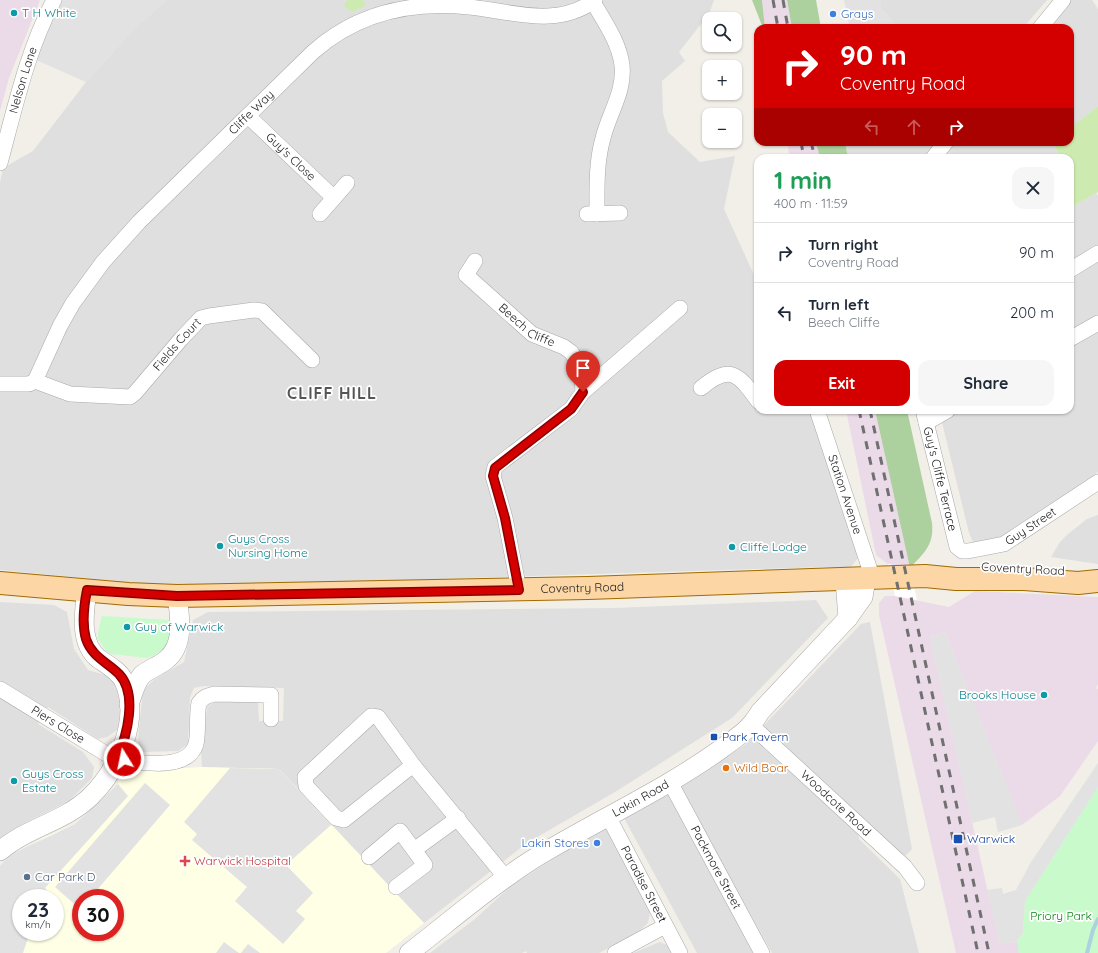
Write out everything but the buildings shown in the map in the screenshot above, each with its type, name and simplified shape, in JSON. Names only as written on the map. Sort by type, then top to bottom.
[{"type":"main road","name":"Coventry Road","points":[[0,583],[177,596],[519,590],[870,579],[925,576],[944,570],[1000,565],[1078,572],[1097,581]]},
{"type":"street","name":"Nelson Lane","points":[[0,163],[22,78],[38,34],[54,0]]},
{"type":"street","points":[[1043,24],[1063,0]]},
{"type":"street","points":[[594,1],[617,46],[623,76],[620,90],[609,115],[600,151],[592,214],[620,213]]},
{"type":"street","name":"Cliffe Way","points":[[36,381],[60,326],[73,303],[103,262],[139,222],[323,43],[334,35],[369,18],[392,10],[422,6],[442,5],[470,7],[524,16],[551,17],[574,11],[594,1]]},
{"type":"street","name":"Guy's Close","points":[[248,116],[334,198]]},
{"type":"street","points":[[936,154],[943,146]]},
{"type":"street","points":[[320,214],[347,183]]},
{"type":"street","points":[[1074,268],[1098,253]]},
{"type":"street","name":"Beech Cliffe","points":[[475,261],[466,276],[532,334],[564,347],[572,352],[580,369],[583,392]]},
{"type":"street","points":[[519,590],[505,518],[493,476],[495,468],[571,409],[583,392],[680,308]]},
{"type":"street","name":"Fields Court","points":[[36,381],[70,394],[130,397],[201,318],[254,310],[267,314],[312,360]]},
{"type":"street","points":[[1074,337],[1098,323]]},
{"type":"street","points":[[702,388],[714,378],[721,375],[736,376],[742,379],[754,396]]},
{"type":"street","points":[[0,384],[29,384],[36,381]]},
{"type":"street","name":"Station Avenue","points":[[818,414],[870,579]]},
{"type":"street","name":"Guy's Cliffe Terrace","points":[[925,416],[957,547]]},
{"type":"street","name":"Guy Street","points":[[957,547],[962,551],[972,551],[1004,544],[1098,482]]},
{"type":"street","name":"Lakin Road","points":[[409,953],[529,862],[670,782],[709,757],[752,726],[760,712],[848,618],[863,597],[870,579]]},
{"type":"street","points":[[845,580],[848,618]]},
{"type":"street","points":[[0,852],[17,839],[54,821],[83,803],[103,783],[117,758],[127,733],[129,704],[124,680],[120,674],[94,654],[86,639],[84,630],[87,590]]},
{"type":"street","points":[[129,704],[138,680],[146,672],[158,666],[174,652],[178,642],[180,617],[177,596]]},
{"type":"street","points":[[106,663],[158,666]]},
{"type":"street","name":"Piers Close","points":[[0,689],[97,748],[117,758],[153,763],[172,762],[186,758],[191,752],[196,743],[199,703],[202,699],[208,696],[214,694],[271,695],[271,719]]},
{"type":"street","points":[[413,765],[344,820],[336,818],[306,786],[305,777],[371,716],[378,717],[413,765],[506,878]]},
{"type":"street","name":"Woodcote Road","points":[[752,726],[905,867],[917,883]]},
{"type":"street","name":"Packmore Street","points":[[670,782],[762,953]]},
{"type":"street","name":"Paradise Street","points":[[608,816],[680,953]]},
{"type":"street","points":[[414,850],[458,818]]},
{"type":"street","points":[[368,857],[400,832],[426,865],[396,887]]},
{"type":"street","points":[[615,953],[665,926]]},
{"type":"shaded area","points":[[0,0],[40,0],[9,78],[0,111]]},
{"type":"shaded area","points":[[59,0],[168,0],[136,28],[86,82],[36,60]]},
{"type":"shaded area","points":[[166,0],[714,0],[710,12],[702,12],[702,23],[679,52],[685,61],[662,81],[663,113],[668,132],[700,162],[735,156],[724,209],[754,275],[754,414],[815,414],[858,558],[850,568],[824,567],[176,587],[0,570],[0,183],[3,168],[33,151],[86,82],[149,13]]},
{"type":"shaded area","points":[[762,0],[787,0],[791,24],[765,24]]},
{"type":"shaded area","points":[[844,0],[881,0],[881,8],[895,24],[849,24]]},
{"type":"shaded area","points":[[881,0],[1047,0],[1026,24],[895,24],[881,8]]},
{"type":"shaded area","points":[[1071,0],[1092,0],[1098,9],[1098,106],[1074,125],[1074,24],[1051,24]]},
{"type":"shaded area","points":[[788,146],[817,146],[819,154],[789,154]]},
{"type":"shaded area","points":[[846,146],[1054,146],[1059,154],[847,154]]},
{"type":"shaded area","points":[[1096,193],[1098,196],[1098,472],[1000,538],[973,542],[969,533],[940,414],[1074,414],[1074,206]]},
{"type":"shaded area","points":[[847,414],[876,414],[910,568],[888,564],[876,555]]},
{"type":"shaded area","points":[[1098,515],[1098,564],[1051,557],[1060,542],[1067,535],[1087,519]]},
{"type":"shaded area","points":[[975,591],[1098,597],[1098,684],[1096,688],[1098,689],[1098,741],[1060,796],[1022,825],[945,632],[930,637],[1000,945],[1017,941],[1019,953],[956,953],[879,615],[879,603],[885,596],[895,596],[949,607]]},
{"type":"shaded area","points":[[816,600],[828,618],[732,718],[615,792],[527,843],[424,923],[279,769],[202,767],[201,751],[207,707],[212,702],[258,702],[259,721],[283,721],[284,688],[203,686],[194,688],[190,697],[188,744],[178,751],[141,752],[138,739],[143,690],[155,679],[184,662],[193,620],[208,612],[614,608]]},
{"type":"shaded area","points":[[0,602],[54,605],[67,612],[74,649],[88,670],[112,677],[118,688],[120,702],[119,726],[116,731],[107,737],[98,739],[48,707],[38,724],[83,752],[94,767],[92,778],[69,801],[27,822],[0,842]]},
{"type":"shaded area","points":[[870,622],[912,849],[905,856],[855,816],[859,839],[900,879],[919,953],[772,953],[679,785],[745,745],[861,624]]},
{"type":"shaded area","points":[[945,632],[1022,825],[998,832],[995,817],[972,823],[930,637]]},
{"type":"shaded area","points":[[1098,763],[1098,787],[1025,901],[1023,933],[1017,941],[1000,945],[987,890],[1002,888],[1003,894],[1016,890],[1031,862]]},
{"type":"shaded area","name":"Warwick Hospital","points":[[202,767],[279,769],[424,923],[386,953],[0,953],[0,866],[45,837],[75,824],[118,784],[119,772]]},
{"type":"shaded area","points":[[230,768],[279,769],[331,825],[286,865],[313,893],[296,911],[305,919],[283,944],[235,901],[247,887],[192,840],[197,834],[184,822]]},
{"type":"shaded area","points":[[145,783],[170,805],[98,889],[72,889],[72,902],[64,895],[64,889],[57,889],[55,887]]},
{"type":"shaded area","name":"Car Park D","points":[[118,784],[128,796],[45,888],[46,889],[12,889],[12,941],[27,941],[23,953],[0,953],[0,866],[10,855],[75,824]]},
{"type":"shaded area","points":[[667,792],[760,953],[697,953],[623,816]]},
{"type":"shaded area","points":[[605,826],[650,912],[648,923],[634,936],[599,953],[527,953],[526,951],[522,953],[430,953],[475,919],[512,885]]},
{"type":"shaded area","points":[[224,942],[232,948],[239,953],[216,953]]},
{"type":"shaded area","points":[[660,942],[667,945],[671,953],[633,953]]},
{"type":"shaded area","points":[[248,944],[260,953],[241,953]]},
{"type":"green space","points":[[347,0],[363,0],[366,5],[352,12],[344,6]]},
{"type":"green space","points":[[752,0],[762,0],[765,24],[761,24]]},
{"type":"green space","points":[[787,0],[816,0],[820,24],[791,24]]},
{"type":"green space","points":[[1098,106],[1098,192],[1074,206],[1074,154],[1059,154],[1054,146],[1074,146],[1074,125]]},
{"type":"green space","points":[[817,146],[846,146],[847,154],[819,154]]},
{"type":"green space","points":[[876,414],[908,414],[932,523],[932,537],[930,543],[910,568]]},
{"type":"green space","points":[[102,616],[171,620],[170,640],[167,645],[157,654],[147,658],[111,654],[106,651],[98,639]]},
{"type":"green space","name":"Priory Park","points":[[1098,787],[1098,953],[1019,953],[1017,942],[1023,933],[1025,901]]},
{"type":"pier","points":[[888,564],[910,568],[917,600],[895,596]]},
{"type":"waterway","points":[[1087,953],[1093,930],[1098,919]]},
{"type":"railway","points":[[773,0],[777,24]]},
{"type":"railway","points":[[783,0],[787,24]]},
{"type":"railway","points":[[802,146],[803,154]]},
{"type":"railway","points":[[812,146],[814,154]]},
{"type":"railway","points":[[860,414],[978,953]]},
{"type":"railway","points":[[871,414],[989,953]]},
{"type":"place","name":"T H White","points":[[14,13]]},
{"type":"place","name":"Grays","points":[[833,14]]},
{"type":"place","name":"Guys Cross Nursing Home","points":[[220,546]]},
{"type":"place","name":"Cliffe Lodge","points":[[732,547]]},
{"type":"place","name":"Guy of Warwick","points":[[127,627]]},
{"type":"place","name":"Brooks House","points":[[1044,695]]},
{"type":"place","name":"Park Tavern","points":[[714,737]]},
{"type":"place","name":"Wild Boar","points":[[726,768]]},
{"type":"place","name":"Guys Cross Estate","points":[[14,781]]},
{"type":"place","name":"Warwick","points":[[958,839]]},
{"type":"place","name":"Lakin Stores","points":[[597,843]]},
{"type":"place","name":"Warwick Hospital","points":[[185,861]]},
{"type":"place","name":"Car Park D","points":[[27,877]]},
{"type":"district","name":"CLIFF HILL","points":[[332,393]]},
{"type":"route","points":[[124,759],[117,758],[124,744],[127,733],[129,704],[126,689],[124,680],[120,674],[94,654],[86,639],[84,630],[87,590],[154,596],[519,590],[505,518],[493,476],[495,468],[571,409],[583,392]]}]
